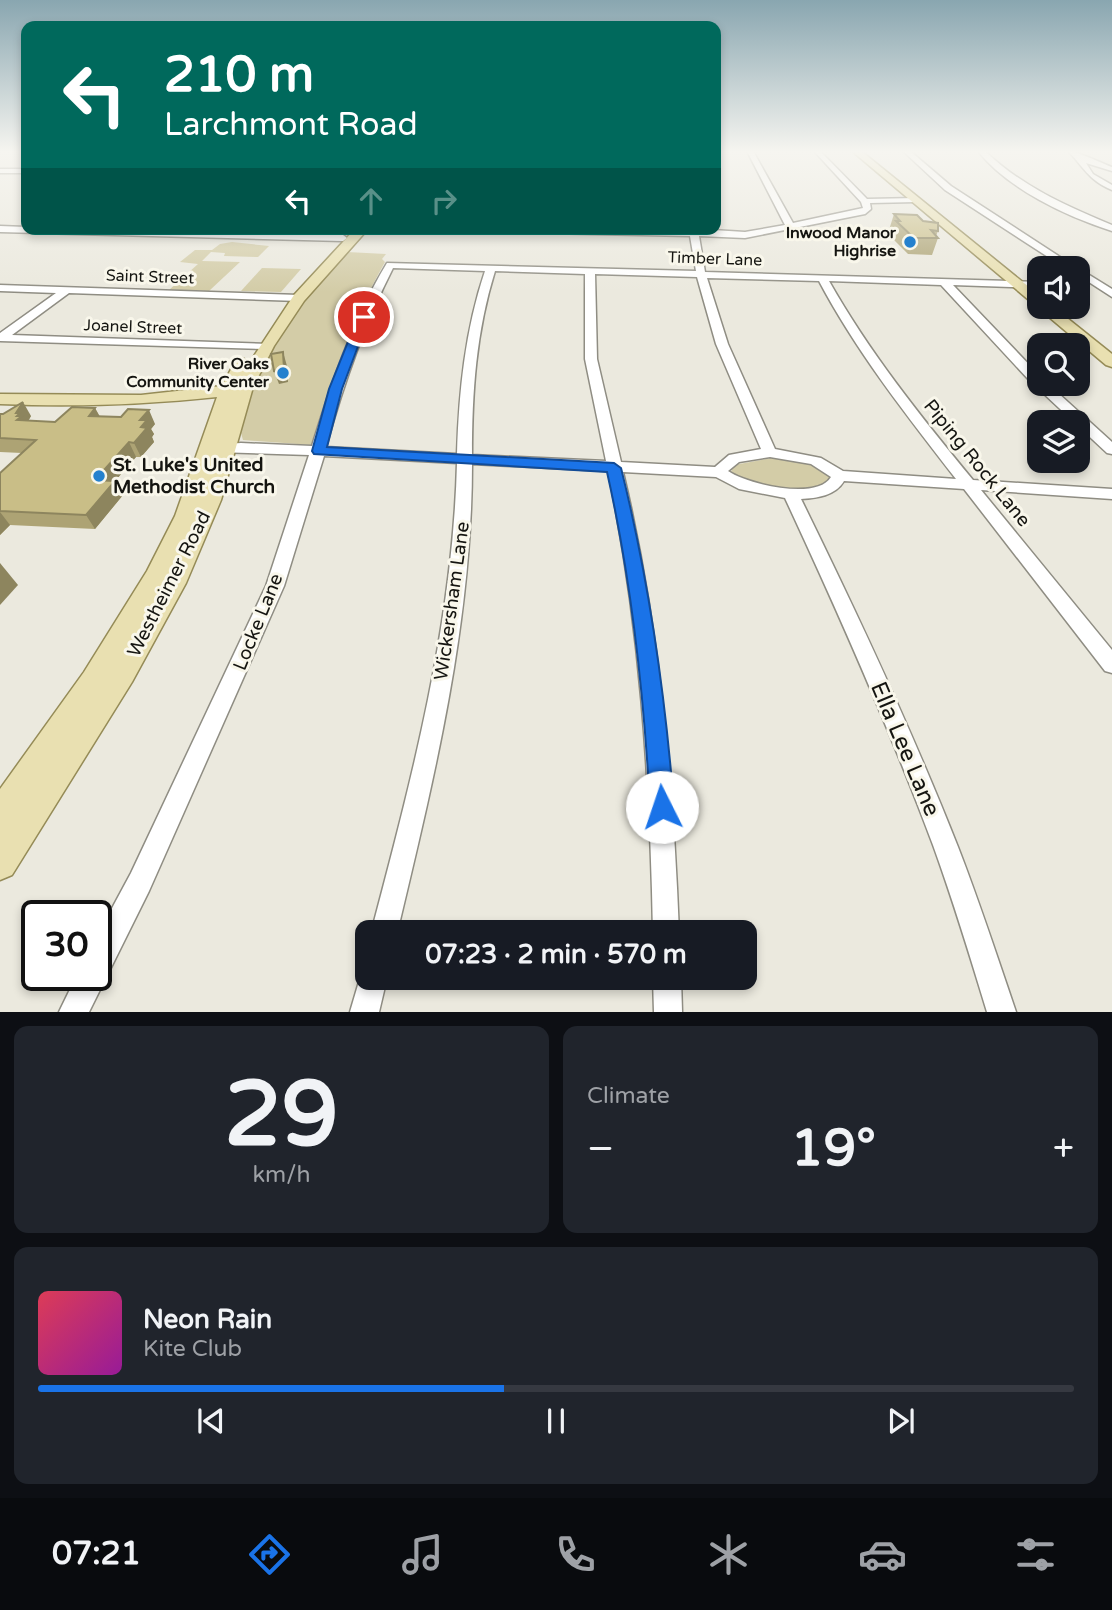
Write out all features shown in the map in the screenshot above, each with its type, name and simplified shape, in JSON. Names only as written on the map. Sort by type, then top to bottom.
[{"type":"main road","points":[[916,200],[1027,293]]},
{"type":"main road","name":"Westheimer Road","points":[[0,863],[123,674],[163,583],[191,502],[218,448],[235,388],[259,346],[293,297],[351,236]]},
{"type":"main road","points":[[1058,319],[1112,362]]},
{"type":"main road","points":[[0,389],[31,395],[114,401],[235,388]]},
{"type":"main road","points":[[0,399],[31,395]]},
{"type":"main road","name":"Westheimer Road","points":[[0,816],[97,673],[163,583]]},
{"type":"street","points":[[775,198],[790,226]]},
{"type":"street","points":[[721,234],[745,235],[862,212],[867,209],[862,198]]},
{"type":"street","points":[[964,198],[1053,256]]},
{"type":"street","points":[[1050,198],[1112,228]]},
{"type":"street","points":[[865,201],[916,200]]},
{"type":"street","points":[[1,229],[21,219]]},
{"type":"street","points":[[1,229],[21,229]]},
{"type":"street","points":[[301,235],[351,236]]},
{"type":"street","points":[[694,235],[701,274],[727,362],[770,453]]},
{"type":"street","name":"Timber Lane","points":[[390,265],[1027,285]]},
{"type":"street","name":"Locke Lane","points":[[112,937],[141,882],[264,612],[319,451],[336,389],[356,336],[390,265]]},
{"type":"street","name":"Wickersham Lane","points":[[387,920],[424,768],[451,626],[461,557],[469,360],[480,302],[491,267]]},
{"type":"street","points":[[590,270],[591,359],[632,544],[651,674],[663,832],[666,920]]},
{"type":"street","name":"Piping Rock Lane","points":[[822,278],[876,365],[1112,665]]},
{"type":"street","points":[[1090,279],[1112,294]]},
{"type":"street","points":[[944,282],[1033,377],[1112,450]]},
{"type":"street","points":[[1090,284],[1112,283]]},
{"type":"street","name":"Saint Street","points":[[0,288],[293,297]]},
{"type":"street","points":[[0,338],[67,290]]},
{"type":"street","name":"Joanel Street","points":[[0,338],[259,346]]},
{"type":"street","points":[[218,448],[720,471],[734,482],[748,488],[791,494],[834,487],[839,476]]},
{"type":"street","points":[[720,471],[727,462],[737,458],[770,453],[818,462],[834,470],[839,476],[1112,494]]},
{"type":"street","name":"Ella Lee Lane","points":[[791,494],[830,575],[905,746],[946,848],[1002,1012]]},
{"type":"street","points":[[364,1012],[370,990]]},
{"type":"street","points":[[667,990],[668,1012]]},
{"type":"street","points":[[73,1012],[84,991]]},
{"type":"shaded area","points":[[232,242],[269,246],[258,257],[224,256],[225,253],[211,252],[202,261],[240,262],[209,291],[169,290],[198,264],[180,262],[195,250],[212,250],[220,244]]},
{"type":"shaded area","points":[[347,252],[386,254],[382,259],[385,262],[343,351],[311,445],[243,440],[241,433],[252,392],[271,349],[306,298]]},
{"type":"shaded area","points":[[262,268],[301,269],[281,292],[241,291]]},
{"type":"shaded area","points":[[772,458],[808,463],[833,476],[830,484],[778,489],[752,484],[731,472],[734,465]]},
{"type":"building","points":[[894,214],[917,215],[923,221],[938,223],[938,231],[931,230],[938,238],[914,238],[896,221],[900,221]]},
{"type":"building","points":[[283,352],[284,369],[274,371],[271,354]]},
{"type":"building","name":"St. Luke's United Methodist Church","points":[[23,402],[16,413],[20,413],[17,416],[22,416],[17,420],[55,422],[72,407],[95,408],[89,416],[121,417],[128,409],[149,410],[140,420],[147,420],[141,427],[147,428],[134,443],[129,442],[95,480],[115,481],[86,515],[0,511],[0,473],[36,440],[0,438],[0,414]]},
{"type":"place","name":"Inwood Manor Highrise","points":[[910,242]]},
{"type":"place","name":"River Oaks Community Center","points":[[283,373]]},
{"type":"place","name":"St. Luke's United Methodist Church","points":[[99,476]]},
{"type":"route","points":[[364,317],[336,389],[319,451],[614,468],[632,544],[645,625],[662,807]]}]
